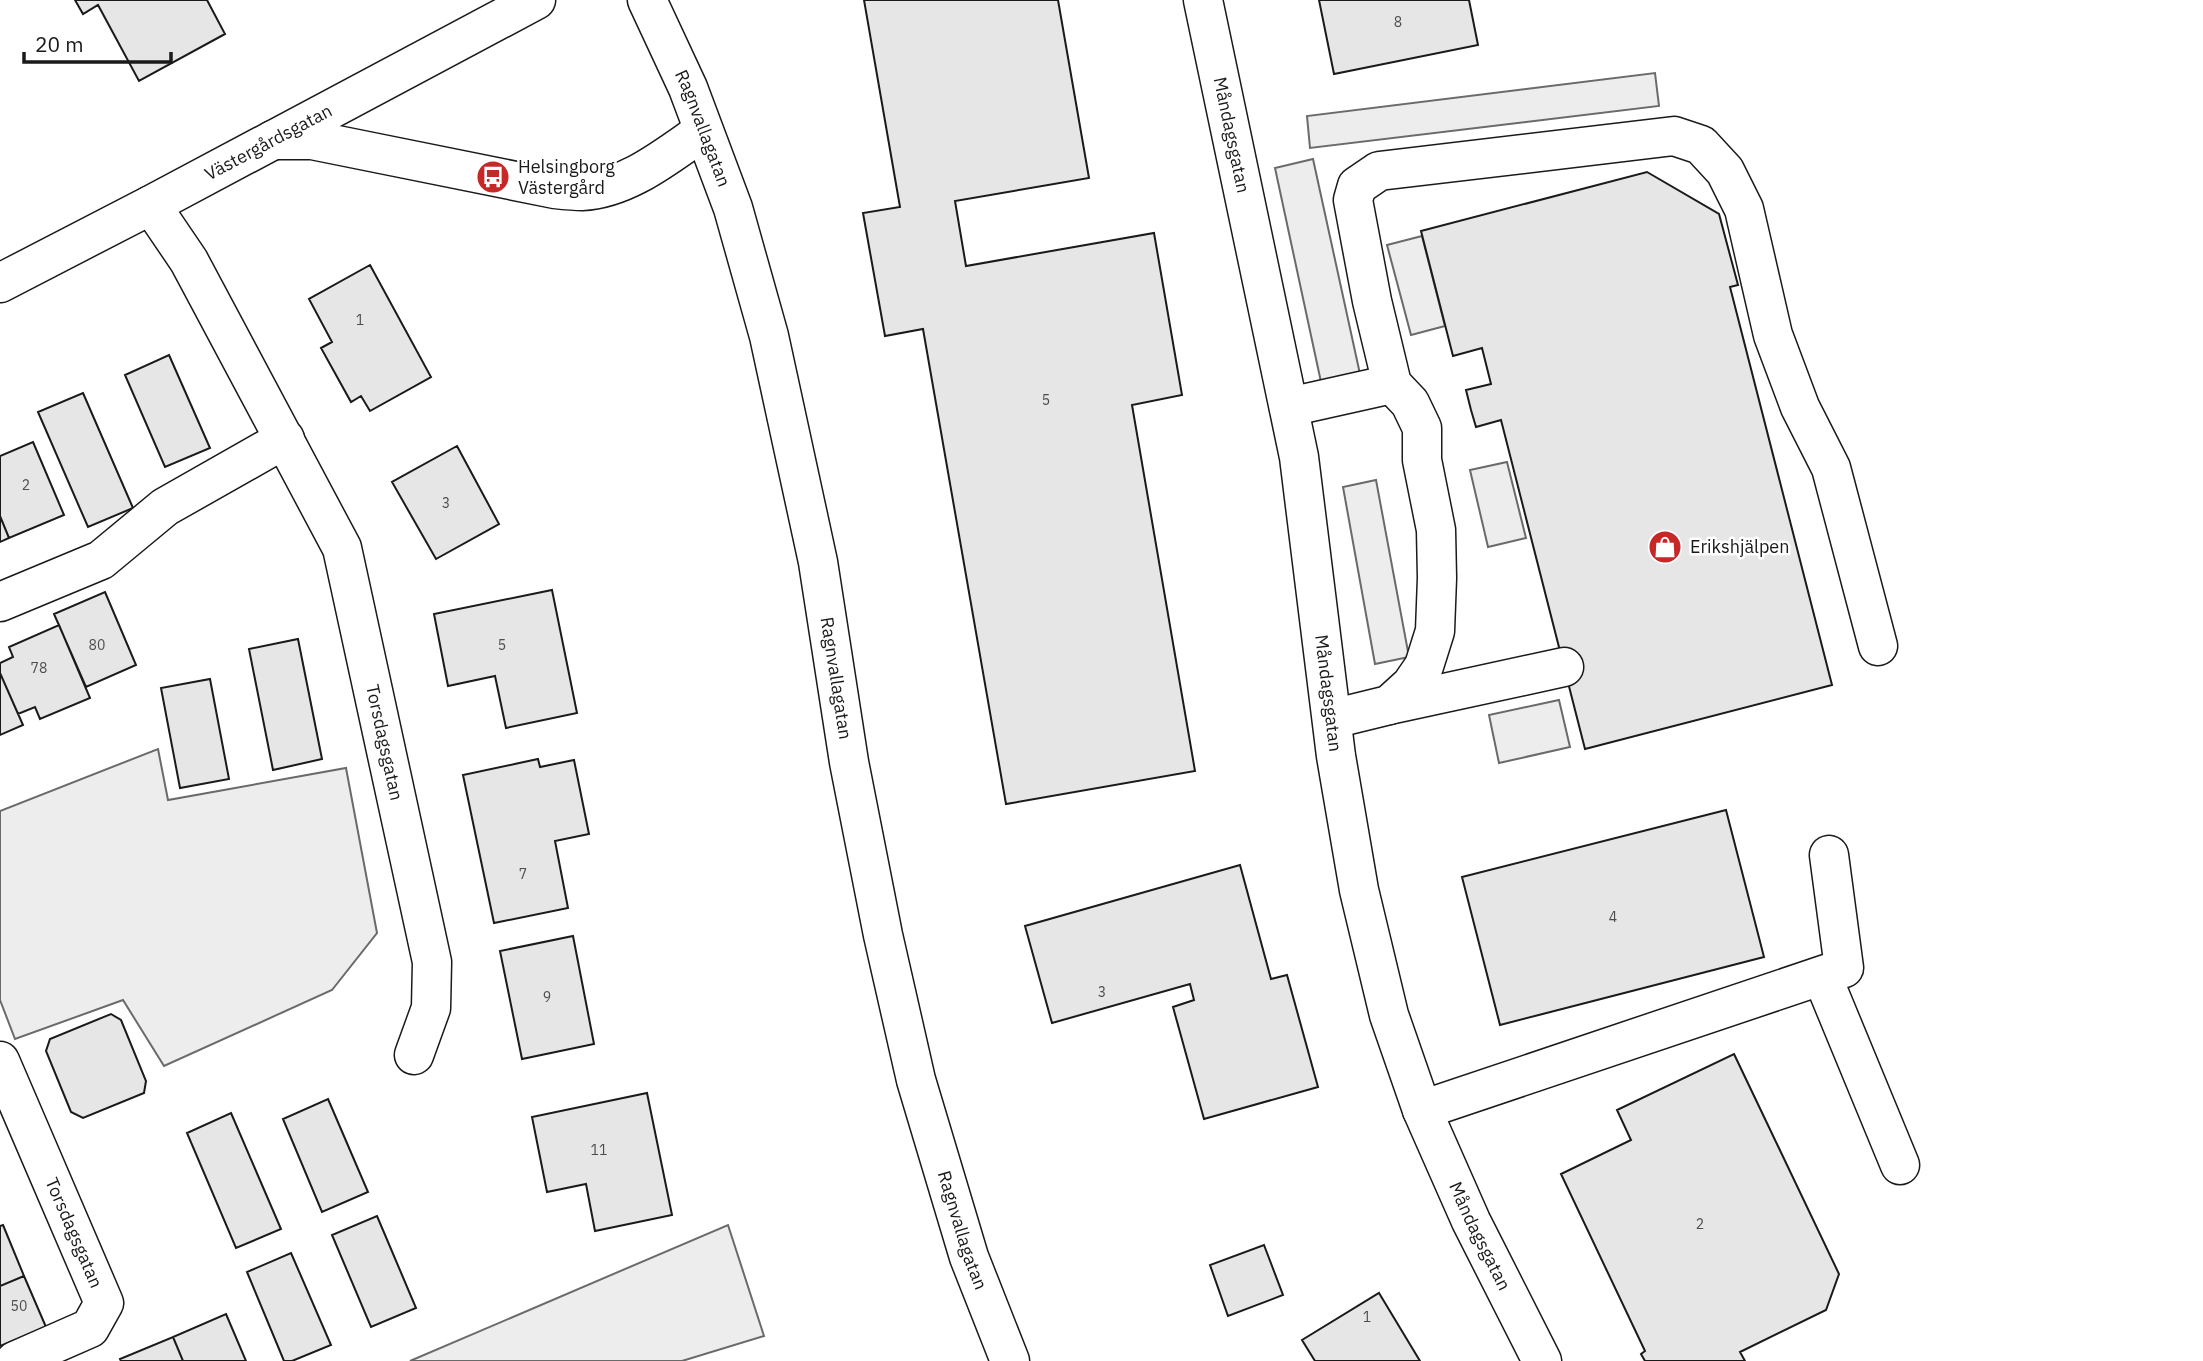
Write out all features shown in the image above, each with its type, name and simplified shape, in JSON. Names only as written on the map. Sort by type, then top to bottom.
[{"type":"street","name":"Västergårdsgatan","points":[[0,283],[536,0]]},
{"type":"street","name":"Ragnvallagatan","points":[[647,0],[688,88],[733,208],[769,336],[818,562],[849,762],[883,935],[916,1080],[969,1257],[1010,1361]]},
{"type":"street","name":"Måndagsgatan","points":[[1203,0],[1299,457],[1332,719],[1359,890],[1389,1015],[1422,1111],[1471,1221],[1542,1361]]},
{"type":"street","points":[[273,140],[312,140],[555,189],[583,191],[635,175],[704,131]]},
{"type":"street","points":[[1390,705],[1411,685],[1424,666],[1435,631],[1436,530],[1422,460],[1422,428],[1410,403],[1392,384],[1372,301],[1353,200],[1357,186],[1379,172],[1621,142],[1674,136],[1701,145],[1725,171],[1744,209],[1773,335],[1800,407],[1831,468],[1878,646]]},
{"type":"street","name":"Torsdagsgatan","points":[[151,205],[189,261],[342,548],[432,962],[431,1008],[414,1055]]},
{"type":"street","points":[[1289,407],[1392,384]]},
{"type":"street","points":[[0,602],[101,560],[165,508],[285,439]]},
{"type":"street","points":[[1332,719],[1564,667]]},
{"type":"street","points":[[1422,1111],[1844,968],[1829,855]]},
{"type":"street","points":[[1822,976],[1900,1165]]},
{"type":"street","name":"Torsdagsgatan","points":[[0,1061],[104,1303],[90,1328],[15,1361]]},
{"type":"shaded area","points":[[1655,73],[1659,106],[1310,148],[1307,116]]},
{"type":"shaded area","points":[[1313,159],[1360,374],[1321,382],[1275,168]]},
{"type":"shaded area","points":[[1422,236],[1445,326],[1411,335],[1387,245]]},
{"type":"shaded area","points":[[1507,462],[1526,538],[1488,547],[1470,470]]},
{"type":"shaded area","points":[[1376,480],[1409,657],[1375,664],[1343,487]]},
{"type":"shaded area","points":[[1559,700],[1570,747],[1499,763],[1489,715]]},
{"type":"shaded area","points":[[158,749],[168,800],[346,768],[377,933],[332,990],[164,1066],[123,1000],[15,1039],[0,1000],[0,811]]},
{"type":"shaded area","points":[[728,1225],[764,1336],[682,1361],[410,1361]]},
{"type":"building","points":[[75,0],[207,0],[225,34],[139,81],[98,5],[83,14]]},
{"type":"building","points":[[864,0],[1058,0],[1089,178],[955,201],[966,266],[1154,233],[1182,395],[1132,405],[1195,771],[1006,804],[923,329],[885,336],[863,213],[900,207]]},
{"type":"building","points":[[1319,0],[1469,0],[1478,45],[1334,74]]},
{"type":"building","name":"Erikshjälpen","points":[[1647,172],[1719,214],[1738,285],[1730,287],[1832,685],[1585,749],[1501,420],[1476,427],[1471,410],[1466,390],[1491,384],[1482,348],[1453,356],[1421,231]]},
{"type":"building","points":[[370,265],[431,377],[370,411],[361,396],[351,402],[321,348],[332,342],[309,299]]},
{"type":"building","points":[[169,355],[210,448],[165,467],[125,375]]},
{"type":"building","points":[[83,393],[133,508],[88,527],[38,412]]},
{"type":"building","points":[[33,442],[64,515],[9,538],[0,516],[0,456]]},
{"type":"building","points":[[457,446],[499,524],[436,559],[392,482]]},
{"type":"building","points":[[0,516],[9,538],[0,542]]},
{"type":"building","points":[[552,590],[577,713],[506,728],[495,676],[448,686],[434,614]]},
{"type":"building","points":[[105,592],[136,665],[86,687],[54,614]]},
{"type":"building","points":[[59,625],[90,698],[40,719],[35,707],[18,714],[0,673],[0,663],[13,657],[9,647]]},
{"type":"building","points":[[298,639],[322,759],[273,770],[249,649]]},
{"type":"building","points":[[0,673],[23,725],[0,735]]},
{"type":"building","points":[[210,679],[229,779],[180,788],[161,688]]},
{"type":"building","points":[[538,759],[540,767],[574,760],[589,834],[555,841],[568,908],[494,923],[463,775]]},
{"type":"building","points":[[1726,810],[1764,957],[1500,1025],[1462,877]]},
{"type":"building","points":[[1240,865],[1271,979],[1287,975],[1318,1087],[1204,1119],[1173,1007],[1194,1000],[1190,984],[1052,1023],[1025,926]]},
{"type":"building","points":[[573,936],[594,1044],[522,1059],[500,951]]},
{"type":"building","points":[[111,1014],[121,1020],[146,1081],[144,1093],[83,1118],[71,1112],[46,1051],[50,1039]]},
{"type":"building","points":[[1734,1054],[1839,1274],[1826,1310],[1740,1352],[1745,1361],[1645,1361],[1641,1354],[1645,1351],[1561,1174],[1631,1140],[1617,1110]]},
{"type":"building","points":[[647,1093],[672,1215],[595,1231],[586,1184],[547,1192],[532,1117]]},
{"type":"building","points":[[328,1099],[368,1192],[322,1212],[283,1119]]},
{"type":"building","points":[[231,1113],[281,1229],[236,1248],[187,1133]]},
{"type":"building","points":[[377,1216],[416,1308],[371,1327],[332,1235]]},
{"type":"building","points":[[3,1225],[24,1276],[0,1286],[0,1226]]},
{"type":"building","points":[[1264,1245],[1283,1295],[1228,1316],[1210,1265]]},
{"type":"building","points":[[291,1253],[331,1345],[292,1361],[284,1361],[247,1272]]},
{"type":"building","points":[[24,1276],[46,1327],[0,1346],[0,1286]]},
{"type":"building","points":[[1379,1293],[1420,1361],[1315,1361],[1302,1340]]},
{"type":"building","points":[[226,1314],[246,1361],[183,1361],[173,1337]]},
{"type":"building","points":[[173,1337],[183,1361],[120,1359]]},
{"type":"place","name":"Helsingborg Västergård","points":[[493,177]]},
{"type":"place","name":"Erikshjälpen","points":[[1665,547]]}]
